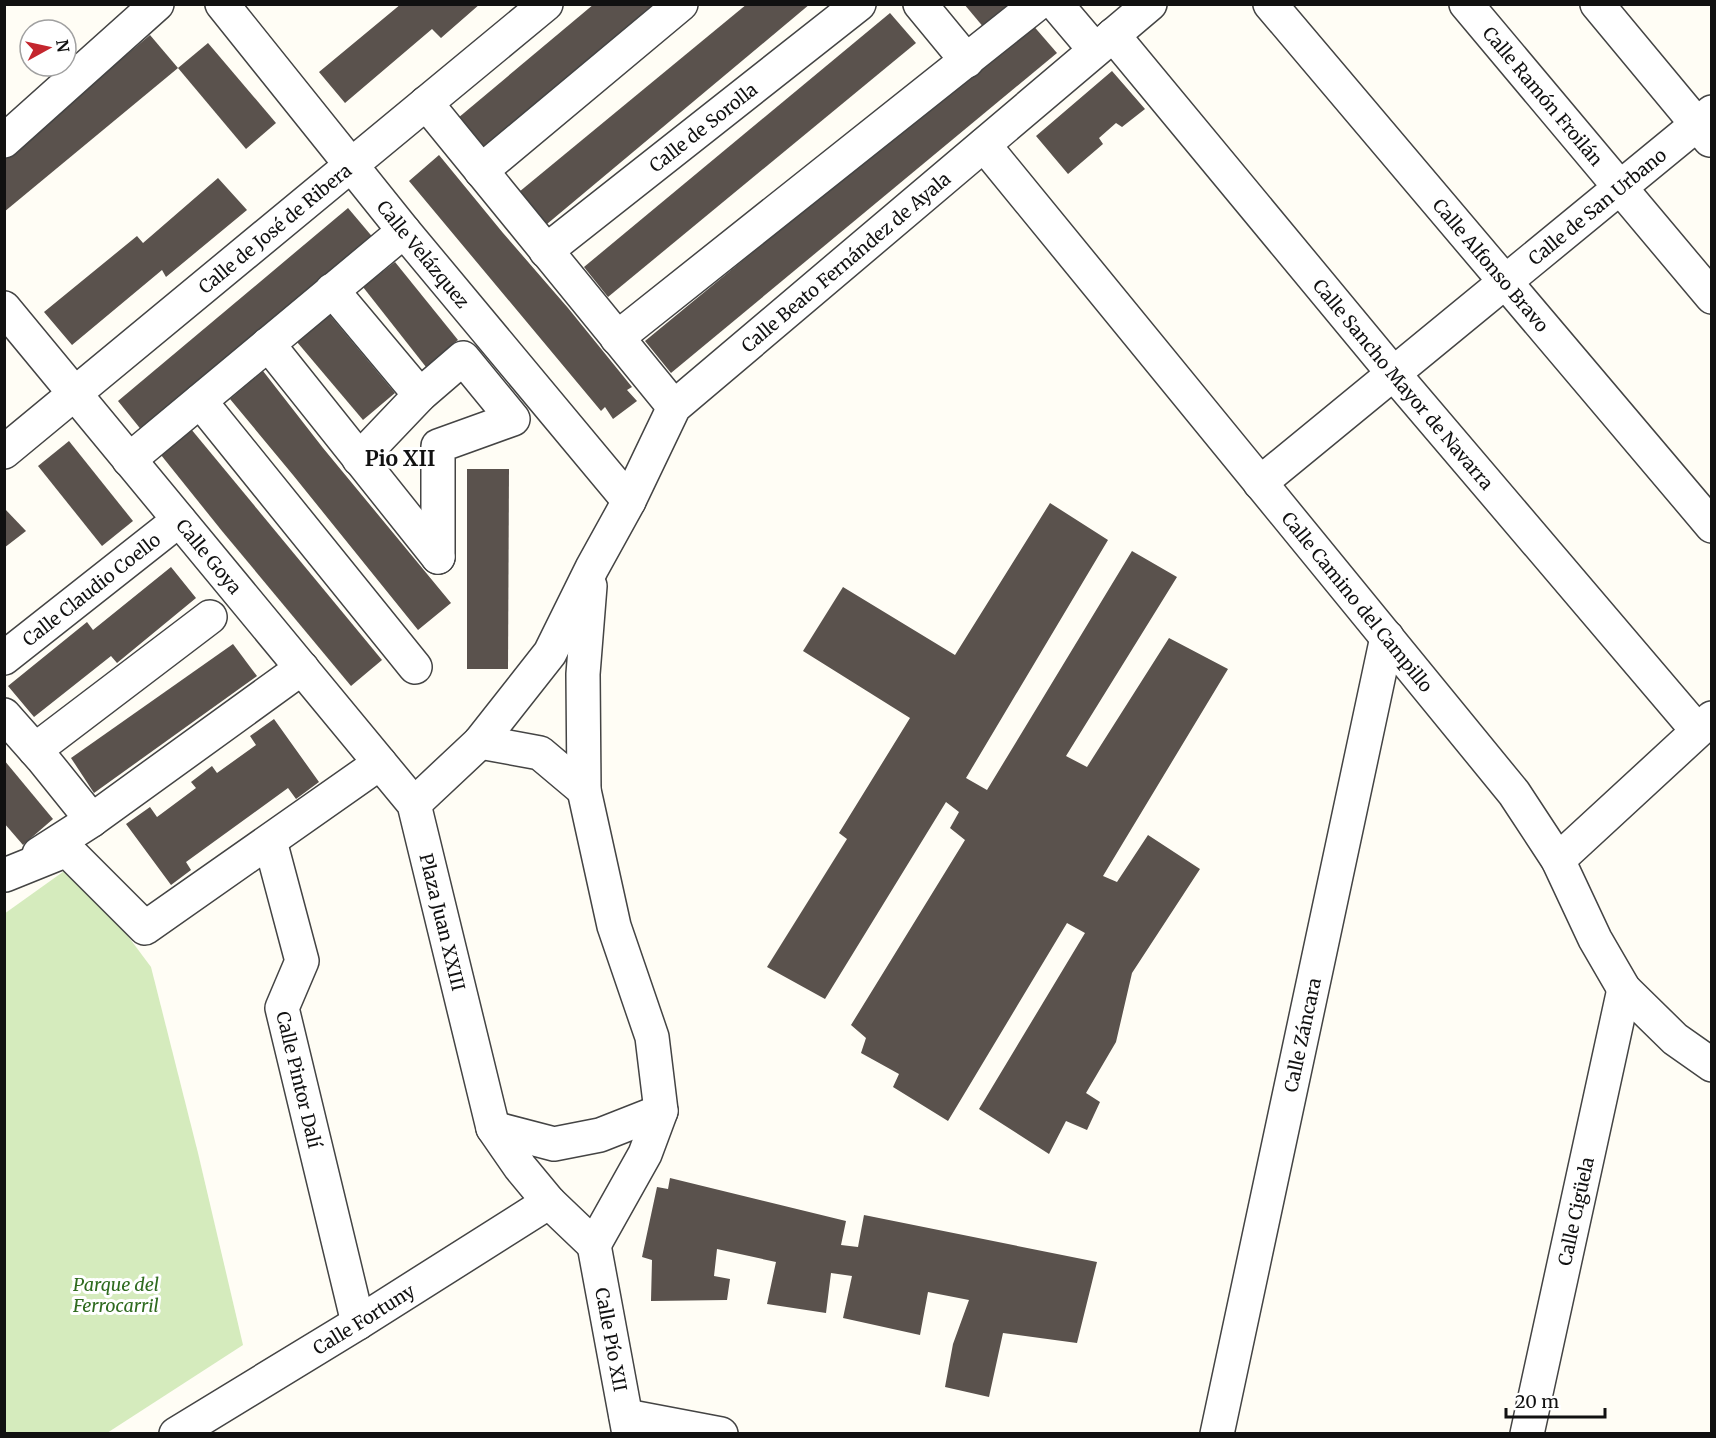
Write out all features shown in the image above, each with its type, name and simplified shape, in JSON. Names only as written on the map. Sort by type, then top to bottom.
[{"type":"street","points":[[4,141],[157,4]]},
{"type":"street","name":"Calle Velázquez","points":[[222,4],[404,231],[629,501]]},
{"type":"street","name":"Calle de José de Ribera","points":[[4,452],[546,4]]},
{"type":"street","points":[[481,171],[681,4]]},
{"type":"street","name":"Calle de Sorolla","points":[[546,251],[859,4]]},
{"type":"street","points":[[920,4],[967,61]]},
{"type":"street","points":[[617,338],[1037,4]]},
{"type":"street","name":"Calle Sancho Mayor de Navarra","points":[[1056,4],[1104,43],[1704,724]]},
{"type":"street","name":"Calle Beato Fernández de Ayala","points":[[629,501],[674,407],[1150,4]]},
{"type":"street","name":"Calle Alfonso Bravo","points":[[1270,4],[1712,526]]},
{"type":"street","name":"Calle Ramón Froilán","points":[[1466,4],[1712,297]]},
{"type":"street","points":[[1597,4],[1707,126]]},
{"type":"street","points":[[426,103],[674,407]]},
{"type":"street","name":"Calle de San Urbano","points":[[1260,483],[1619,188],[1707,126]]},
{"type":"street","name":"Calle Camino del Campillo","points":[[984,145],[1514,793],[1558,860],[1595,939],[1624,989],[1675,1039],[1712,1065]]},
{"type":"street","points":[[129,459],[404,231]]},
{"type":"street","points":[[332,290],[420,395]]},
{"type":"street","name":"Calle Goya","points":[[4,308],[414,804]]},
{"type":"street","points":[[268,344],[359,459],[438,557],[438,446],[513,419],[463,358],[420,395],[359,459]]},
{"type":"street","points":[[200,401],[415,667]]},
{"type":"street","points":[[414,804],[480,742],[550,654],[592,568],[629,501]]},
{"type":"street","name":"Calle Claudio Coello","points":[[4,658],[179,520]]},
{"type":"street","points":[[592,568],[583,674],[584,790],[614,926],[652,1037],[661,1111],[645,1154],[594,1245]]},
{"type":"street","points":[[35,750],[210,617]]},
{"type":"street","name":"Calle Záncara","points":[[1217,1434],[1387,637]]},
{"type":"street","points":[[5,875],[92,820],[302,668]]},
{"type":"street","points":[[4,715],[92,820]]},
{"type":"street","points":[[1558,860],[1704,724]]},
{"type":"street","points":[[480,742],[540,753],[584,790]]},
{"type":"street","points":[[5,875],[67,850],[145,928],[380,763]]},
{"type":"street","name":"Plaza Juan XXIII","points":[[414,804],[493,1128],[520,1167],[549,1202],[594,1245]]},
{"type":"street","name":"Calle Pintor Dalí","points":[[270,841],[302,961],[282,1008],[358,1323]]},
{"type":"street","name":"Calle Cigüela","points":[[1527,1434],[1624,989]]},
{"type":"street","points":[[493,1128],[554,1144],[600,1136],[661,1111]]},
{"type":"street","name":"Calle Fortuny","points":[[176,1434],[358,1323],[549,1202]]},
{"type":"street","name":"Calle Pío XII","points":[[594,1245],[627,1425]]},
{"type":"street","points":[[627,1425],[721,1434]]},
{"type":"green space","name":"Parque del Ferrocarril","points":[[74,864],[151,967],[243,1345],[107,1433],[5,1433],[4,914]]},
{"type":"building","points":[[401,4],[480,4],[441,38],[432,29],[345,103],[319,72]]},
{"type":"building","points":[[594,4],[658,4],[484,150],[458,118]]},
{"type":"building","points":[[747,4],[810,4],[547,224],[519,192]]},
{"type":"building","points":[[964,4],[1014,4],[985,29]]},
{"type":"building","points":[[890,13],[916,43],[608,297],[584,267]]},
{"type":"building","points":[[1031,23],[1057,53],[671,373],[645,341]]},
{"type":"building","points":[[150,35],[178,68],[4,212],[4,158]]},
{"type":"building","points":[[208,43],[276,123],[246,149],[178,68]]},
{"type":"building","points":[[1112,71],[1145,109],[1122,127],[1116,123],[1099,138],[1103,144],[1068,174],[1036,136]]},
{"type":"building","points":[[439,155],[632,387],[627,390],[637,401],[613,419],[605,407],[601,411],[409,181]]},
{"type":"building","points":[[218,178],[247,210],[166,277],[162,270],[72,345],[44,312],[137,236],[143,243]]},
{"type":"building","points":[[348,208],[375,240],[143,432],[118,401]]},
{"type":"building","points":[[395,262],[458,340],[426,367],[363,287]]},
{"type":"building","points":[[329,314],[395,393],[363,420],[297,342]]},
{"type":"building","points":[[263,371],[323,448],[451,603],[418,630],[230,399]]},
{"type":"building","points":[[191,429],[382,660],[351,686],[161,455]]},
{"type":"building","points":[[69,441],[133,521],[102,546],[38,466]]},
{"type":"building","points":[[467,469],[509,469],[508,669],[467,669]]},
{"type":"building","points":[[1050,503],[1108,540],[966,778],[987,790],[1132,551],[1177,577],[1066,756],[1087,767],[1169,638],[1228,669],[1103,876],[1117,882],[1148,835],[1200,869],[1132,973],[1116,1042],[1086,1093],[1100,1102],[1087,1130],[1066,1121],[1049,1154],[979,1109],[1085,933],[1067,923],[948,1121],[893,1087],[899,1074],[861,1053],[866,1038],[851,1025],[965,840],[950,828],[959,812],[946,802],[825,999],[767,967],[847,839],[839,833],[910,718],[803,651],[843,587],[955,655]]},
{"type":"building","points":[[4,508],[26,531],[4,548]]},
{"type":"building","points":[[171,567],[196,598],[117,663],[111,656],[34,717],[8,686],[87,622],[93,630]]},
{"type":"building","points":[[233,644],[257,676],[94,793],[71,758]]},
{"type":"building","points":[[274,719],[319,782],[296,799],[288,788],[186,862],[191,870],[171,885],[126,824],[150,807],[157,817],[196,788],[191,782],[212,766],[217,773],[256,745],[250,736]]},
{"type":"building","points":[[4,760],[53,819],[23,845],[4,823]]},
{"type":"building","points":[[670,1178],[846,1221],[841,1245],[858,1247],[864,1215],[1097,1262],[1077,1343],[1003,1333],[989,1397],[945,1387],[953,1344],[969,1300],[928,1292],[920,1335],[843,1318],[852,1276],[831,1273],[826,1313],[767,1304],[776,1262],[717,1249],[714,1276],[730,1279],[727,1300],[651,1301],[652,1260],[642,1257],[657,1187],[668,1189]]},
{"type":"district","name":"Pio XII","points":[[400,458]]}]
